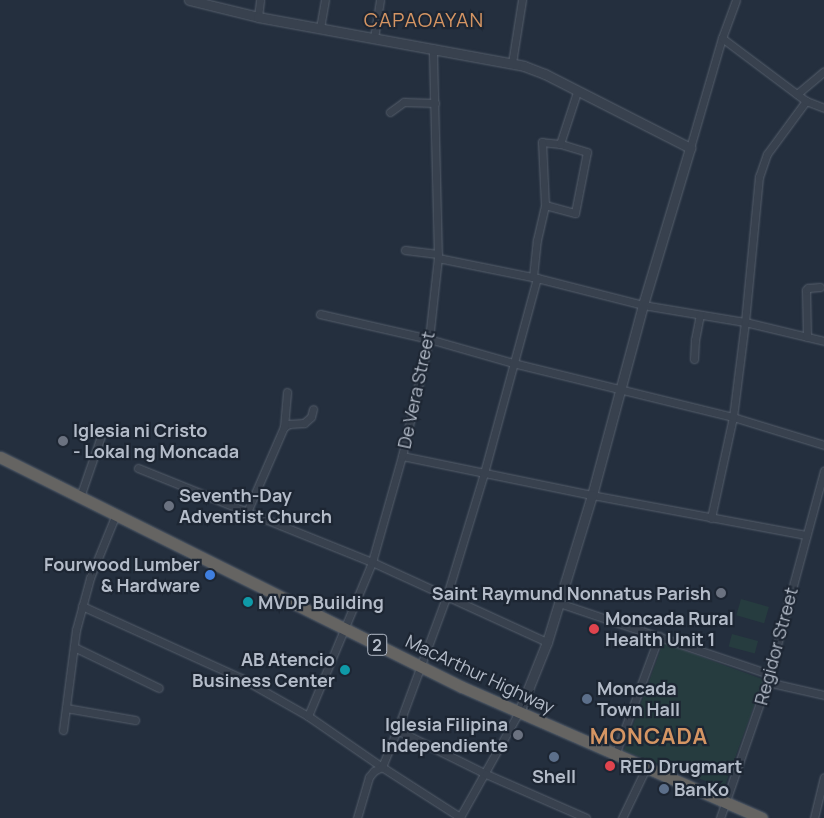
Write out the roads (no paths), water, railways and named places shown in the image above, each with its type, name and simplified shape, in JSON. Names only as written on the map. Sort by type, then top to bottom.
[{"type":"highway","name":"MacArthur Highway","points":[[0,457],[421,666],[615,755],[762,818]]},
{"type":"street","points":[[189,0],[258,17],[512,63],[545,74],[690,148]]},
{"type":"street","points":[[258,17],[260,0]]},
{"type":"street","points":[[320,28],[325,0]]},
{"type":"street","points":[[374,38],[380,0]]},
{"type":"street","points":[[512,63],[522,0]]},
{"type":"street","points":[[82,606],[241,678],[308,716],[382,768],[461,817],[519,712],[547,642],[592,495],[643,305],[722,38],[736,0]]},
{"type":"street","points":[[722,38],[806,101],[824,108]]},
{"type":"street","name":"De Vera Street","points":[[308,716],[346,630],[372,562],[402,456],[428,339],[438,256],[434,48]]},
{"type":"street","points":[[797,94],[824,71]]},
{"type":"street","points":[[560,144],[577,92]]},
{"type":"street","points":[[711,518],[733,417],[745,322],[758,177],[767,154],[806,101]]},
{"type":"street","points":[[390,112],[404,102],[435,103]]},
{"type":"street","points":[[382,768],[447,595],[484,473],[535,278],[537,240],[545,205],[542,142],[560,144],[587,152],[576,211],[573,213],[545,205]]},
{"type":"street","points":[[405,250],[535,278],[643,305],[745,322],[824,341]]},
{"type":"street","points":[[807,337],[806,290],[808,288],[820,287]]},
{"type":"street","points":[[320,314],[428,339],[513,363],[733,417],[824,445]]},
{"type":"street","points":[[694,360],[700,315]]},
{"type":"street","points":[[247,512],[284,427],[287,392]]},
{"type":"street","points":[[284,427],[289,424],[304,423],[311,417],[313,409]]},
{"type":"street","points":[[80,497],[102,433]]},
{"type":"street","points":[[402,456],[592,495],[806,535]]},
{"type":"street","points":[[138,468],[372,562],[547,642]]},
{"type":"street","name":"Regidor Street","points":[[720,818],[767,682],[824,471]]},
{"type":"street","points":[[63,730],[74,647],[82,606],[90,578],[116,514]]},
{"type":"street","points":[[560,603],[769,674]]},
{"type":"street","points":[[615,755],[659,636]]},
{"type":"street","points":[[74,647],[159,688]]},
{"type":"street","points":[[767,682],[824,695]]},
{"type":"street","points":[[66,708],[135,720]]},
{"type":"street","points":[[397,730],[486,774],[586,818]]},
{"type":"street","points":[[357,818],[369,777],[374,770],[382,768]]},
{"type":"street","points":[[622,818],[646,768]]},
{"type":"street","points":[[814,818],[824,778]]},
{"type":"place","name":"Iglesia ni Cristo - Lokal ng Moncada","points":[[63,441]]},
{"type":"place","name":"Seventh-Day Adventist Church","points":[[169,506]]},
{"type":"place","name":"Fourwood Lumber & Hardware","points":[[210,575]]},
{"type":"place","name":"Saint Raymund Nonnatus Parish","points":[[721,593]]},
{"type":"place","name":"MVDP Building","points":[[248,602]]},
{"type":"place","name":"Moncada Rural Health Unit 1","points":[[594,629]]},
{"type":"place","name":"AB Atencio Business Center","points":[[345,670]]},
{"type":"place","name":"Moncada Town Hall","points":[[587,699]]},
{"type":"place","name":"Iglesia Filipina Independiente","points":[[518,735]]},
{"type":"place","name":"Shell","points":[[554,757]]},
{"type":"place","name":"RED Drugmart","points":[[610,766]]},
{"type":"place","name":"BanKo","points":[[664,789]]},
{"type":"district","name":"CAPAOAYAN","points":[[424,19]]},
{"type":"district","name":"MONCADA","points":[[649,737]]}]
